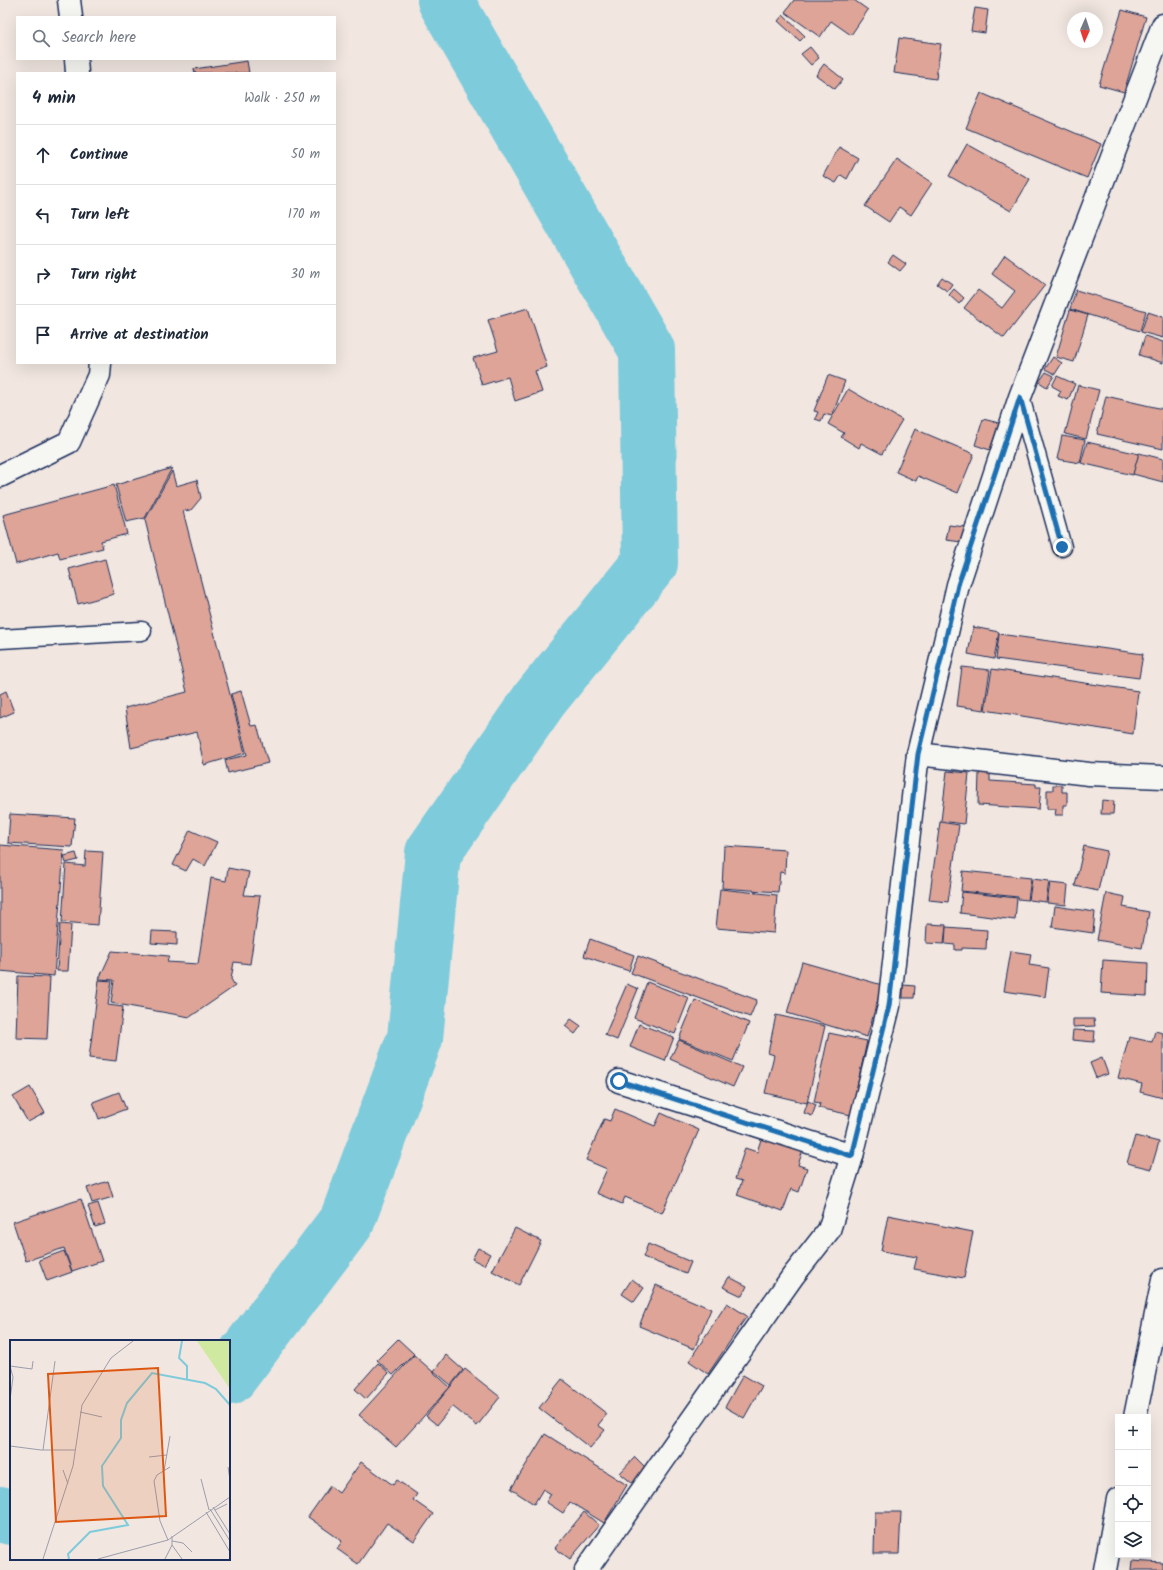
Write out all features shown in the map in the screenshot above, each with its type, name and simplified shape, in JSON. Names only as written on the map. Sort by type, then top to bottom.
[{"type":"street","points":[[69,0],[71,16]]},
{"type":"street","points":[[586,1570],[793,1276],[828,1230],[852,1156],[889,1006],[918,754],[958,585],[1020,397],[1163,25]]},
{"type":"street","points":[[76,60],[77,72]]},
{"type":"street","points":[[0,476],[69,442],[99,375],[100,364]]},
{"type":"street","points":[[918,754],[1089,774],[1163,777]]},
{"type":"street","points":[[619,1081],[852,1156]]},
{"type":"street","points":[[1136,1414],[1163,1280]]},
{"type":"street","points":[[1105,1570],[1115,1516]]},
{"type":"lane","points":[[1020,397],[1062,547]]},
{"type":"lane","points":[[0,639],[142,631]]},
{"type":"building","points":[[794,0],[854,0],[868,10],[851,35],[831,21],[820,37],[785,12]]},
{"type":"building","points":[[975,8],[988,10],[985,33],[971,31]]},
{"type":"building","points":[[1122,10],[1146,17],[1124,92],[1099,85]]},
{"type":"building","points":[[783,15],[805,36],[800,41],[778,21]]},
{"type":"building","points":[[899,38],[941,44],[936,79],[894,73]]},
{"type":"building","points":[[810,47],[819,58],[811,65],[801,54]]},
{"type":"building","points":[[247,61],[249,72],[195,72],[194,69]]},
{"type":"building","points":[[824,64],[843,79],[835,89],[816,75]]},
{"type":"building","points":[[981,93],[1101,144],[1087,178],[966,128]]},
{"type":"building","points":[[967,144],[1030,179],[1011,211],[949,176]]},
{"type":"building","points":[[839,147],[858,158],[847,179],[841,175],[836,183],[823,176]]},
{"type":"building","points":[[897,159],[932,183],[911,215],[899,207],[889,222],[865,206]]},
{"type":"building","points":[[893,255],[906,264],[900,271],[888,262]]},
{"type":"building","points":[[1005,255],[1045,285],[1004,338],[964,308],[978,290],[1002,308],[1015,291],[992,274]]},
{"type":"building","points":[[942,277],[952,284],[947,291],[937,284]]},
{"type":"building","points":[[954,289],[964,298],[959,304],[949,295]]},
{"type":"building","points":[[1076,290],[1146,311],[1140,331],[1070,309]]},
{"type":"building","points":[[528,308],[547,367],[535,371],[542,392],[515,401],[508,377],[482,385],[473,358],[498,351],[488,320]]},
{"type":"building","points":[[1070,310],[1088,315],[1074,362],[1056,357]]},
{"type":"building","points":[[1148,312],[1163,317],[1163,338],[1141,332]]},
{"type":"building","points":[[1145,336],[1163,342],[1163,363],[1139,355]]},
{"type":"building","points":[[1053,357],[1062,363],[1055,374],[1045,369]]},
{"type":"building","points":[[1046,372],[1054,376],[1047,387],[1039,382]]},
{"type":"building","points":[[828,375],[845,381],[832,416],[824,414],[821,421],[815,419],[818,412],[814,411]]},
{"type":"building","points":[[1057,376],[1075,384],[1068,400],[1058,396],[1061,391],[1052,386]]},
{"type":"building","points":[[1078,385],[1099,390],[1086,439],[1065,434]]},
{"type":"building","points":[[848,389],[902,420],[882,454],[861,443],[859,448],[841,437],[844,433],[828,424]]},
{"type":"building","points":[[1106,396],[1163,409],[1163,449],[1097,434]]},
{"type":"building","points":[[983,419],[999,423],[990,450],[975,445]]},
{"type":"building","points":[[915,429],[974,454],[958,493],[918,476],[916,481],[896,472]]},
{"type":"building","points":[[1062,436],[1085,440],[1080,463],[1057,459]]},
{"type":"building","points":[[1087,442],[1139,454],[1133,475],[1081,463]]},
{"type":"building","points":[[1139,453],[1163,459],[1163,482],[1133,474]]},
{"type":"building","points":[[172,468],[145,518],[126,522],[116,485]]},
{"type":"building","points":[[172,471],[176,486],[197,480],[201,498],[191,510],[183,511],[245,753],[204,765],[197,732],[131,748],[125,708],[187,692],[145,520]]},
{"type":"building","points":[[114,485],[127,534],[101,541],[103,548],[60,559],[58,552],[16,564],[3,515]]},
{"type":"building","points":[[949,525],[965,527],[962,542],[946,540]]},
{"type":"building","points":[[105,559],[114,594],[78,604],[69,569]]},
{"type":"building","points":[[973,627],[999,632],[994,659],[968,654]]},
{"type":"building","points":[[999,634],[1143,654],[1139,678],[996,659]]},
{"type":"building","points":[[962,667],[990,670],[984,710],[957,706]]},
{"type":"building","points":[[992,669],[1138,691],[1133,734],[985,710]]},
{"type":"building","points":[[6,691],[14,712],[0,718],[0,694]]},
{"type":"building","points":[[241,691],[251,726],[257,725],[268,763],[228,773],[225,760],[247,755],[231,694]]},
{"type":"building","points":[[947,771],[969,773],[964,824],[941,821]]},
{"type":"building","points":[[979,773],[990,773],[990,781],[1036,784],[1036,787],[1041,787],[1039,809],[978,805]]},
{"type":"building","points":[[1053,785],[1062,785],[1062,792],[1067,792],[1067,805],[1063,805],[1063,815],[1055,815],[1056,809],[1047,809],[1047,790],[1053,790]]},
{"type":"building","points":[[1102,800],[1114,801],[1113,814],[1101,814]]},
{"type":"building","points":[[10,814],[75,818],[72,847],[8,843]]},
{"type":"building","points":[[940,822],[959,825],[948,902],[929,900]]},
{"type":"building","points":[[190,830],[217,842],[205,866],[193,859],[186,871],[173,865]]},
{"type":"building","points":[[0,845],[64,850],[54,976],[0,971]]},
{"type":"building","points":[[724,846],[786,850],[785,873],[780,872],[778,892],[722,888]]},
{"type":"building","points":[[1084,846],[1107,851],[1098,891],[1075,886]]},
{"type":"building","points":[[86,851],[103,852],[98,925],[62,922],[66,864],[85,866]]},
{"type":"building","points":[[76,853],[78,860],[66,863],[64,856]]},
{"type":"building","points":[[228,868],[249,872],[244,895],[260,896],[250,964],[234,962],[231,979],[235,986],[190,1017],[111,1003],[114,980],[99,979],[112,951],[169,956],[167,962],[198,964],[211,878],[226,881]]},
{"type":"building","points":[[963,871],[1031,878],[1028,900],[1018,899],[1018,897],[961,891]]},
{"type":"building","points":[[1032,879],[1049,881],[1046,902],[1029,900]]},
{"type":"building","points":[[1050,883],[1068,885],[1066,905],[1047,903]]},
{"type":"building","points":[[720,889],[777,895],[774,933],[716,928]]},
{"type":"building","points":[[962,892],[1017,898],[1015,920],[960,913]]},
{"type":"building","points":[[1106,893],[1125,897],[1123,907],[1149,912],[1142,948],[1097,940]]},
{"type":"building","points":[[1055,906],[1095,912],[1093,933],[1052,927]]},
{"type":"building","points":[[60,924],[71,925],[68,971],[57,971]]},
{"type":"building","points":[[927,924],[946,925],[944,944],[926,943]]},
{"type":"building","points":[[946,927],[987,930],[986,949],[962,948],[962,950],[955,950],[955,945],[945,944]]},
{"type":"building","points":[[152,931],[177,932],[177,945],[151,943]]},
{"type":"building","points":[[590,939],[634,955],[629,971],[584,956]]},
{"type":"building","points":[[1011,951],[1031,954],[1029,965],[1049,968],[1045,997],[1004,991]]},
{"type":"building","points":[[638,956],[757,1000],[750,1017],[631,973]]},
{"type":"building","points":[[1103,960],[1148,963],[1147,996],[1101,993]]},
{"type":"building","points":[[802,962],[882,985],[867,1037],[787,1013]]},
{"type":"building","points":[[18,976],[50,977],[47,1039],[16,1038]]},
{"type":"building","points":[[99,980],[112,981],[108,1005],[123,1007],[116,1061],[89,1058]]},
{"type":"building","points":[[647,982],[689,998],[675,1034],[634,1018]]},
{"type":"building","points":[[627,984],[638,989],[617,1040],[605,1035]]},
{"type":"building","points":[[903,985],[915,986],[914,998],[903,998]]},
{"type":"building","points":[[695,1000],[749,1023],[733,1061],[679,1039]]},
{"type":"building","points":[[776,1015],[825,1026],[807,1103],[765,1093],[774,1055],[768,1053]]},
{"type":"building","points":[[571,1019],[581,1026],[575,1034],[565,1026]]},
{"type":"building","points":[[1073,1019],[1094,1019],[1095,1026],[1073,1027]]},
{"type":"building","points":[[639,1024],[674,1037],[665,1061],[630,1047]]},
{"type":"building","points":[[1073,1030],[1095,1031],[1094,1042],[1072,1040]]},
{"type":"building","points":[[1155,1031],[1163,1033],[1163,1098],[1140,1092],[1142,1084],[1118,1078],[1129,1037],[1152,1042]]},
{"type":"building","points":[[829,1033],[867,1041],[851,1115],[819,1108],[820,1103],[814,1102]]},
{"type":"building","points":[[679,1040],[742,1067],[733,1087],[670,1059]]},
{"type":"building","points":[[1102,1058],[1108,1074],[1096,1078],[1090,1063]]},
{"type":"building","points":[[30,1087],[45,1113],[28,1122],[13,1097]]},
{"type":"building","points":[[119,1092],[126,1109],[99,1119],[93,1102]]},
{"type":"building","points":[[808,1101],[816,1105],[812,1116],[804,1113]]},
{"type":"building","points":[[615,1109],[655,1126],[661,1113],[699,1130],[662,1213],[625,1197],[622,1204],[596,1193],[607,1169],[586,1160],[604,1119],[610,1121]]},
{"type":"building","points":[[763,1133],[804,1147],[798,1165],[807,1168],[799,1192],[791,1189],[783,1211],[737,1195],[742,1181],[735,1179],[745,1148],[757,1152]]},
{"type":"building","points":[[1135,1136],[1159,1142],[1151,1169],[1127,1163]]},
{"type":"building","points":[[108,1181],[113,1197],[92,1203],[87,1188]]},
{"type":"building","points":[[81,1199],[102,1261],[72,1271],[64,1248],[26,1261],[13,1222]]},
{"type":"building","points":[[98,1203],[105,1224],[95,1227],[88,1206]]},
{"type":"building","points":[[888,1215],[973,1232],[964,1278],[914,1269],[917,1257],[881,1251]]},
{"type":"building","points":[[515,1228],[541,1241],[519,1285],[492,1271]]},
{"type":"building","points":[[648,1244],[691,1262],[686,1274],[643,1257]]},
{"type":"building","points":[[478,1248],[490,1254],[484,1265],[472,1259]]},
{"type":"building","points":[[64,1251],[72,1272],[47,1281],[39,1260]]},
{"type":"building","points":[[729,1277],[747,1286],[742,1296],[723,1287]]},
{"type":"building","points":[[632,1279],[644,1288],[634,1302],[622,1294]]},
{"type":"building","points":[[656,1285],[711,1309],[694,1349],[639,1326]]},
{"type":"building","points":[[727,1303],[747,1316],[708,1374],[689,1361]]},
{"type":"building","points":[[398,1339],[414,1354],[393,1375],[377,1360]]},
{"type":"building","points":[[414,1355],[450,1387],[396,1447],[359,1415]]},
{"type":"building","points":[[446,1355],[463,1370],[451,1385],[434,1371]]},
{"type":"building","points":[[378,1363],[389,1373],[366,1399],[355,1389]]},
{"type":"building","points":[[465,1369],[500,1397],[477,1426],[452,1406],[437,1425],[426,1416]]},
{"type":"building","points":[[743,1375],[762,1386],[744,1418],[725,1407]]},
{"type":"building","points":[[562,1379],[607,1414],[598,1425],[605,1430],[590,1448],[539,1408]]},
{"type":"building","points":[[545,1434],[627,1485],[604,1523],[570,1502],[563,1513],[546,1502],[551,1494],[543,1489],[534,1504],[511,1489]]},
{"type":"building","points":[[635,1457],[647,1469],[633,1484],[620,1473]]},
{"type":"building","points":[[361,1462],[393,1485],[397,1480],[417,1494],[413,1500],[433,1514],[414,1541],[387,1523],[358,1564],[337,1549],[342,1541],[308,1517],[330,1486],[339,1493]]},
{"type":"building","points":[[584,1512],[599,1525],[570,1559],[555,1548]]},
{"type":"building","points":[[875,1512],[901,1512],[899,1554],[874,1554]]},
{"type":"building","points":[[1132,1561],[1163,1563],[1163,1570],[1131,1570]]},
{"type":"waterway","points":[[230,1376],[347,1221],[415,1038],[433,853],[540,699],[650,563],[647,350],[445,0]]},
{"type":"waterway","points":[[0,1514],[10,1517]]},
{"type":"route","points":[[619,1081],[852,1156],[889,1006],[918,754],[958,585],[1020,397],[1062,547]]}]
